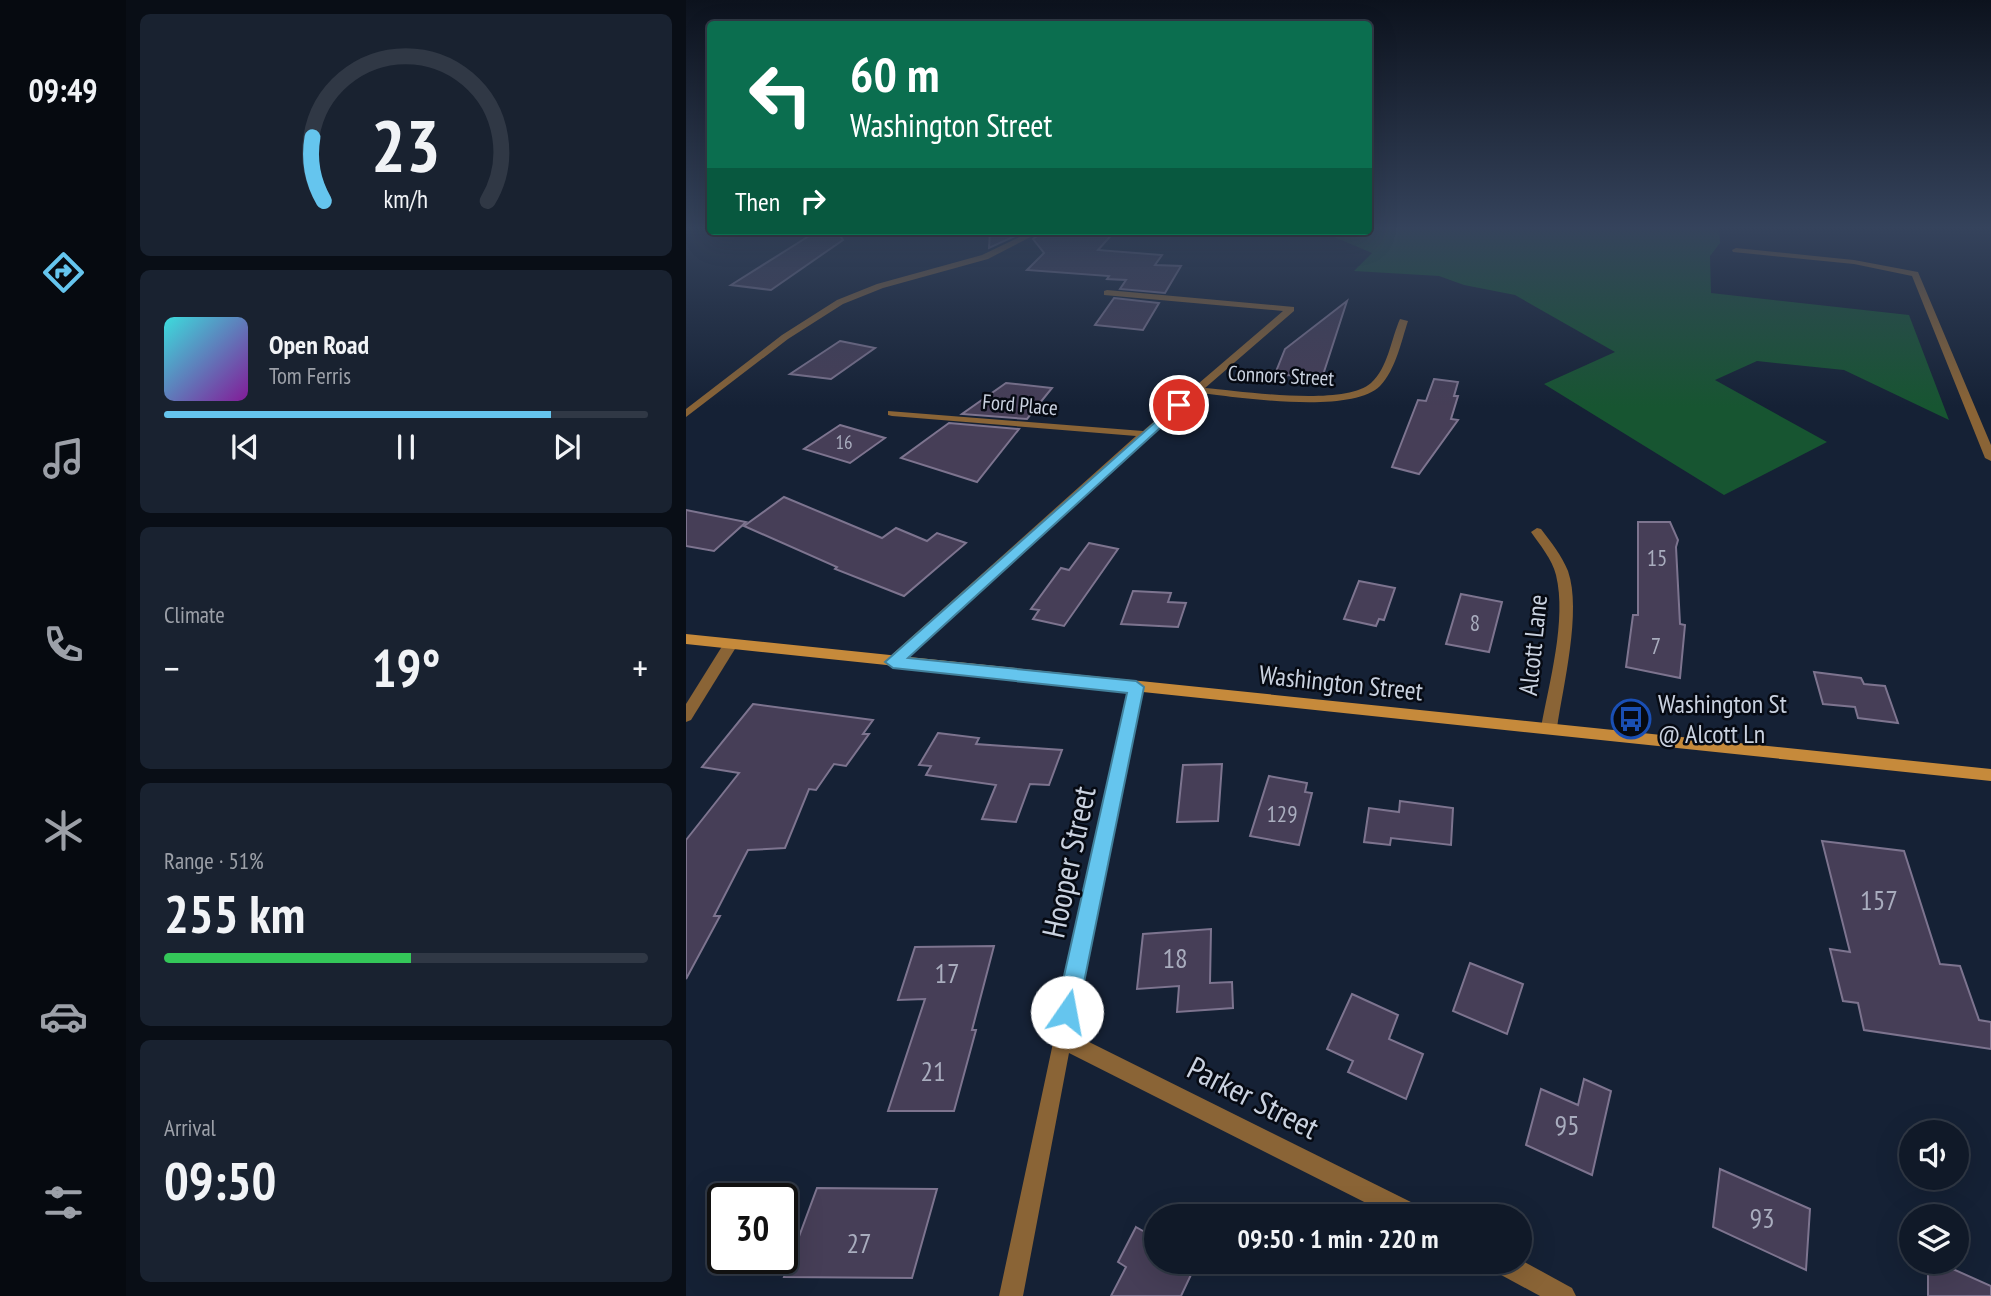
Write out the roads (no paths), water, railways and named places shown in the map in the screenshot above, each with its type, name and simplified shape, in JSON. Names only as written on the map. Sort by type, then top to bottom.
[{"type":"main road","name":"Washington Street","points":[[686,639],[1991,775]]},
{"type":"street","points":[[686,414],[785,337],[840,302],[879,286]]},
{"type":"street","points":[[1920,286],[1991,458]]},
{"type":"street","points":[[893,662],[1145,434],[1291,309],[1215,300],[1107,293]]},
{"type":"street","name":"Connors Street","points":[[1196,390],[1325,399],[1356,396],[1376,384],[1382,375],[1403,321]]},
{"type":"street","name":"Ford Place","points":[[892,413],[1145,434]]},
{"type":"street","name":"Alcott Lane","points":[[1537,532],[1552,552],[1562,574],[1567,599],[1549,728]]},
{"type":"street","points":[[686,716],[731,644]]},
{"type":"street","name":"Hooper Street","points":[[1011,1296],[1136,687]]},
{"type":"street","name":"Parker Street","points":[[1062,1039],[1391,1204]]},
{"type":"street","points":[[1522,1274],[1563,1296]]},
{"type":"place","name":"Washington St @ Alcott Ln","points":[[1631,719]]}]
